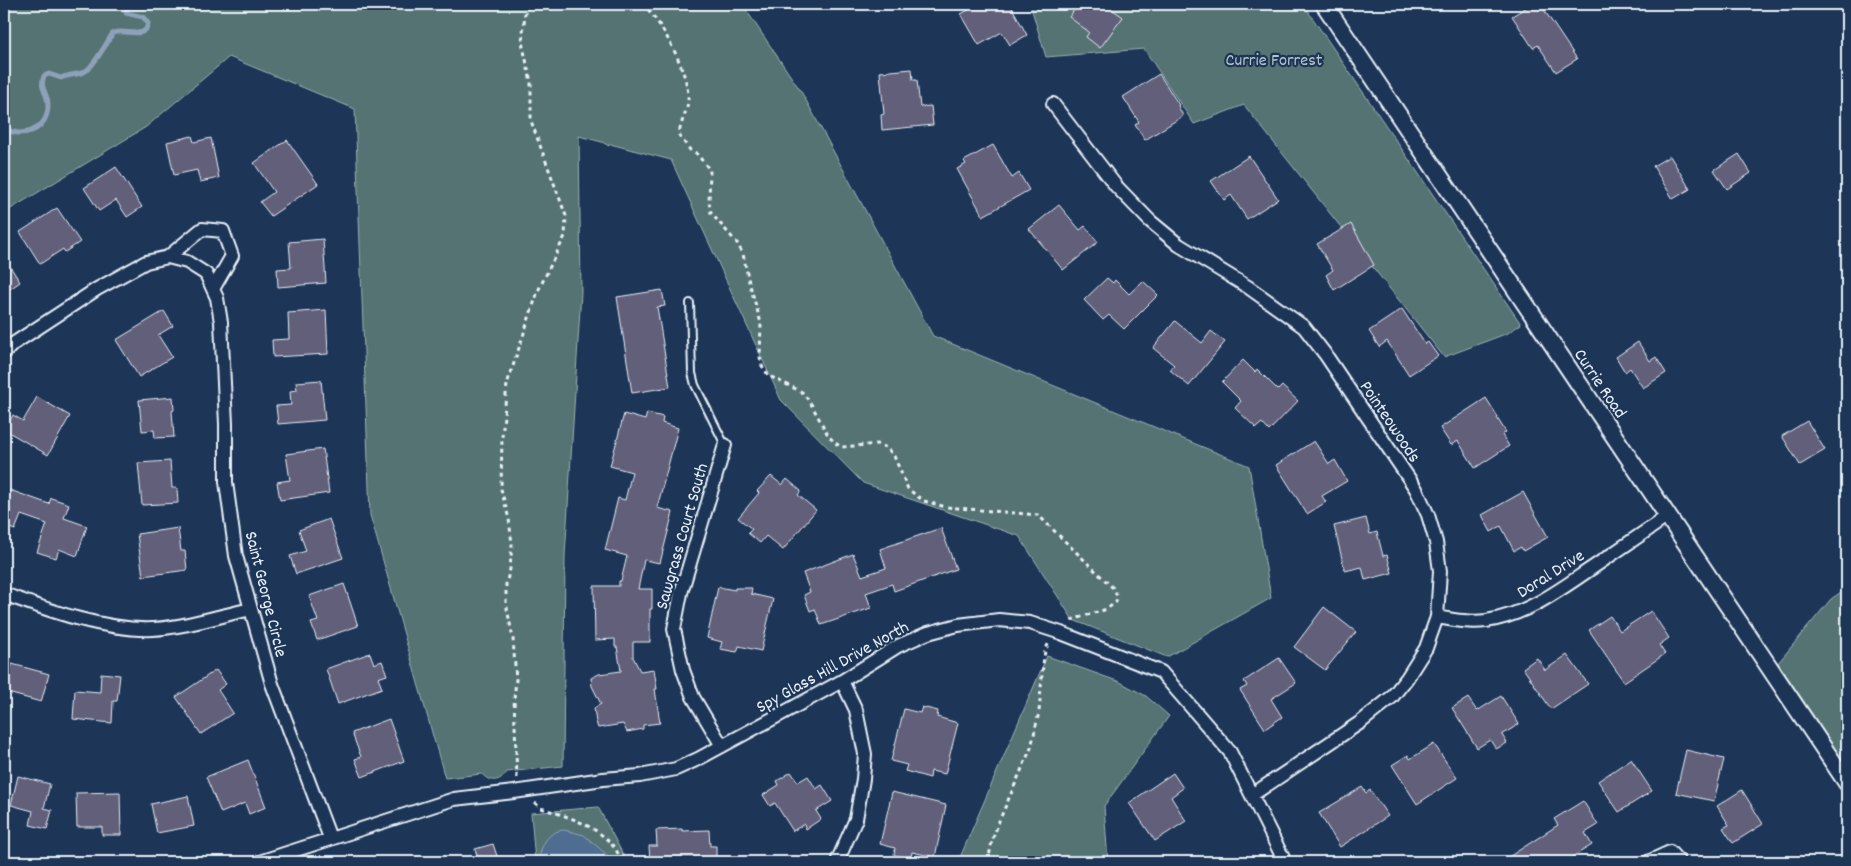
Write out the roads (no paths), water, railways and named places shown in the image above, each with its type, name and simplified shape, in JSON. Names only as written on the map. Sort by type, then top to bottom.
[{"type":"street","name":"Currie Road","points":[[1324,4],[1847,783]]},
{"type":"street","name":"Pointeowoods","points":[[1053,104],[1116,186],[1150,221],[1179,245],[1277,306],[1304,327],[1325,354],[1416,489],[1428,515],[1436,542],[1440,571],[1437,617],[1426,648],[1392,697],[1361,722],[1252,795]]},
{"type":"street","points":[[4,352],[13,344],[97,289],[146,262],[168,257],[202,229],[223,231],[232,256],[213,289]]},
{"type":"street","name":"Saint George Circle","points":[[168,257],[187,262],[206,274],[217,298],[221,322],[223,358],[226,482],[236,556],[272,684],[330,838]]},
{"type":"street","name":"Sawgrass Court South","points":[[722,746],[694,697],[683,670],[674,629],[681,593],[724,445]]},
{"type":"street","name":"Doral Drive","points":[[1437,617],[1462,622],[1485,621],[1507,617],[1524,610],[1552,595],[1668,516]]},
{"type":"street","points":[[4,594],[51,611],[107,624],[151,629],[174,627],[251,609]]},
{"type":"street","name":"Spy Glass Hill Drive North","points":[[259,862],[454,799],[525,791],[603,779],[640,776],[676,769],[842,681],[898,646],[928,633],[958,625],[999,620],[1030,623],[1057,631],[1161,672],[1230,752],[1286,862]]},
{"type":"street","points":[[837,862],[856,819],[865,754],[856,710],[842,681]]},
{"type":"street","points":[[1648,862],[1670,852],[1679,862]]},
{"type":"lane","points":[[690,303],[692,373],[695,385],[724,445]]},
{"type":"water","points":[[564,830],[584,835],[607,855],[610,862],[539,862],[543,846],[549,837],[553,833]]},
{"type":"waterway","points":[[4,130],[17,133],[31,131],[44,121],[48,110],[48,103],[42,84],[44,76],[49,74],[61,78],[84,72],[96,60],[113,33],[139,33],[143,31],[148,23],[143,17],[126,13],[130,4]]},
{"type":"park label","name":"Currie Forrest","points":[[1274,59]]}]
